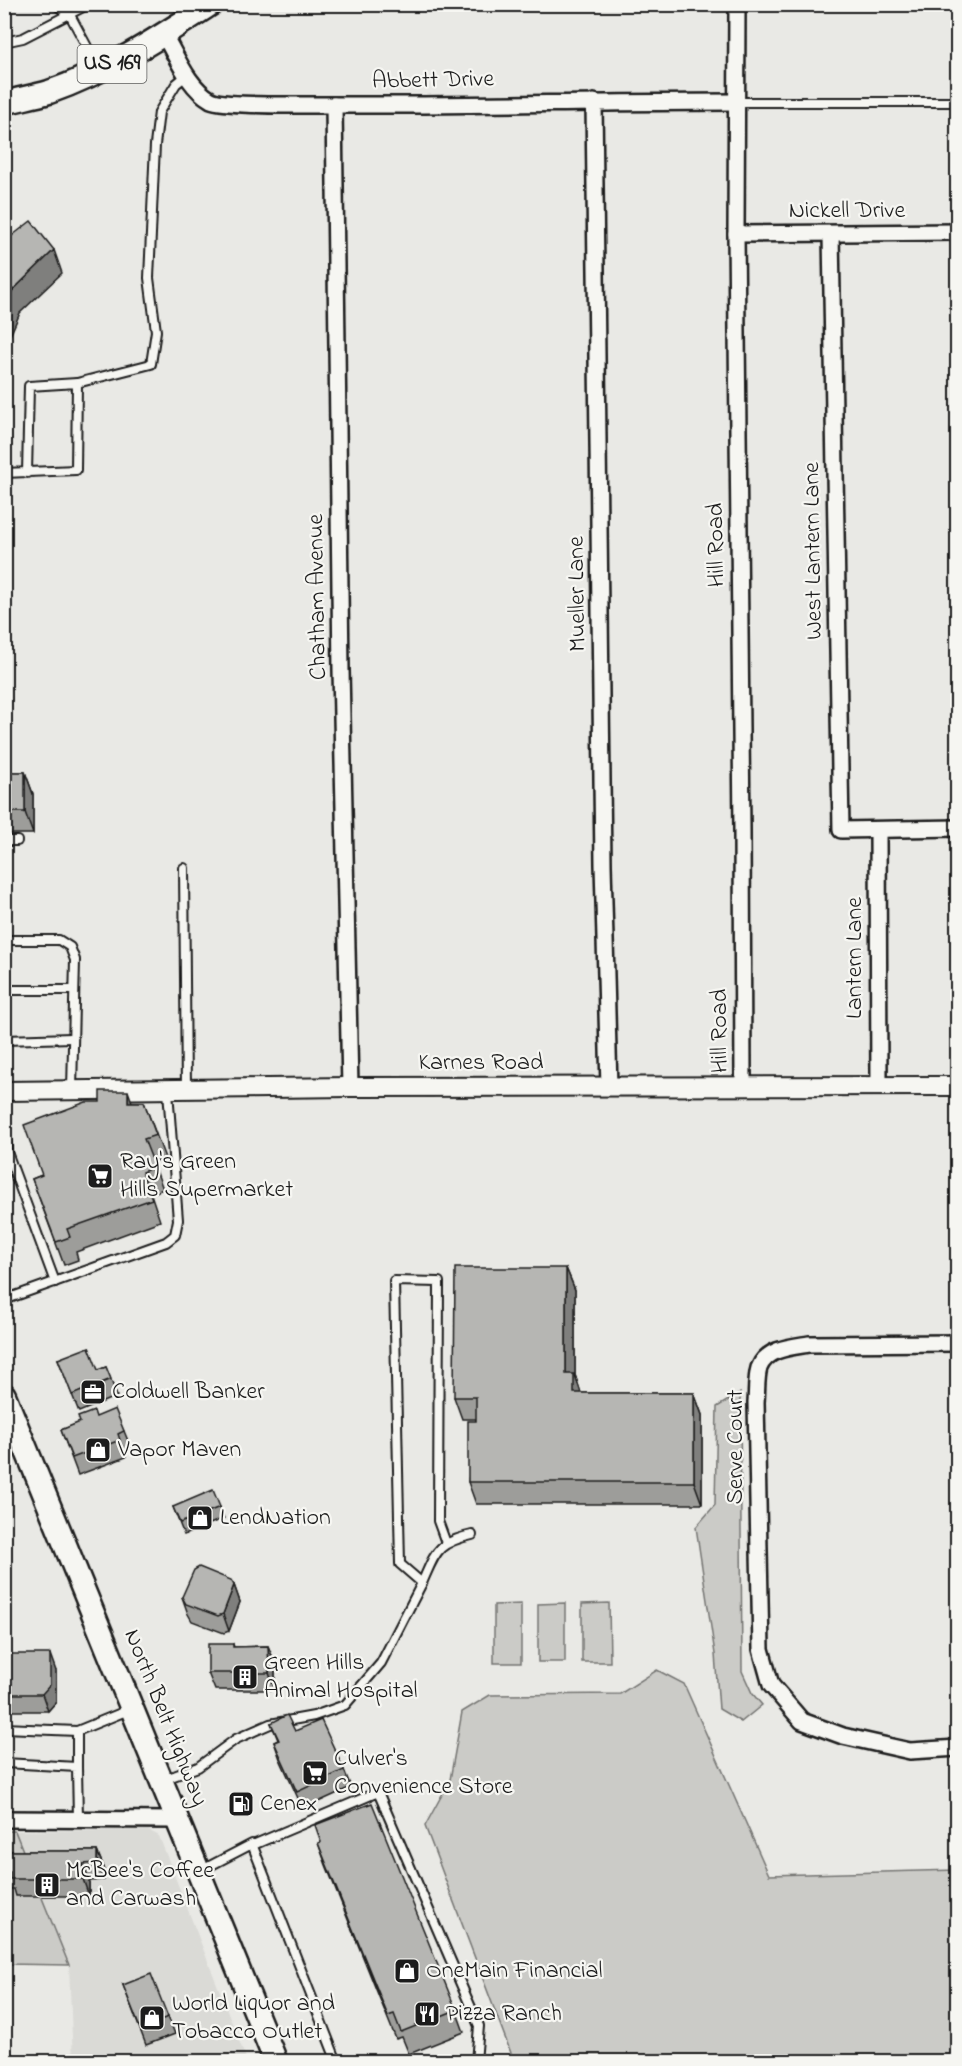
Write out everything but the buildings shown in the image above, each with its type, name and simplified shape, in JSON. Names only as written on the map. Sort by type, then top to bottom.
[{"type":"main road","name":"US 169","points":[[4,103],[49,92],[99,70],[164,34],[211,4]]},
{"type":"main road","name":"North Belt Highway","points":[[4,1395],[276,2061]]},
{"type":"street","name":"Hill Road","points":[[737,4],[736,234],[743,1085]]},
{"type":"street","name":"Abbett Drive","points":[[164,34],[193,85],[213,101],[271,105],[738,102]]},
{"type":"street","name":"Mueller Lane","points":[[594,102],[603,865],[609,1087]]},
{"type":"street","name":"Chatham Avenue","points":[[334,105],[341,670],[350,1087]]},
{"type":"street","name":"Nickell Drive","points":[[736,234],[957,232]]},
{"type":"street","name":"West Lantern Lane","points":[[831,234],[841,830],[878,830]]},
{"type":"street","points":[[878,830],[957,828]]},
{"type":"street","name":"Lantern Lane","points":[[878,830],[879,1086]]},
{"type":"street","name":"Karnes Road","points":[[4,1091],[350,1087],[957,1086]]},
{"type":"street","name":"Serve Court","points":[[957,1343],[809,1344],[786,1347],[770,1354],[759,1368],[756,1402],[761,1649],[771,1685],[802,1721],[843,1736],[910,1751],[957,1748]]},
{"type":"street","points":[[4,1819],[177,1820]]},
{"type":"lane","points":[[55,4],[70,15],[99,70]]},
{"type":"lane","points":[[4,42],[23,38],[89,5]]},
{"type":"lane","points":[[27,473],[28,386],[77,383],[151,364],[156,331],[149,278],[155,145],[159,112],[176,84],[187,75]]},
{"type":"lane","points":[[738,102],[957,102]]},
{"type":"lane","points":[[4,473],[76,470],[77,383]]},
{"type":"lane","points":[[4,841],[17,841]]},
{"type":"lane","points":[[4,1300],[166,1242],[175,1234],[178,1220],[177,1090],[184,868]]},
{"type":"lane","points":[[4,940],[59,940],[70,947],[75,960],[72,1091]]},
{"type":"lane","points":[[4,990],[74,990]]},
{"type":"lane","points":[[4,1040],[72,1038]]},
{"type":"lane","points":[[4,1110],[7,1152],[55,1282]]},
{"type":"lane","points":[[422,1583],[400,1564],[394,1281],[438,1282],[438,1521],[446,1543]]},
{"type":"lane","points":[[161,1780],[198,1767],[236,1739],[270,1724],[314,1716],[345,1705],[381,1663],[437,1551],[454,1539],[472,1535]]},
{"type":"lane","points":[[4,1728],[77,1731],[132,1709]]},
{"type":"lane","points":[[77,1731],[78,1819]]},
{"type":"lane","points":[[4,1763],[77,1767]]},
{"type":"lane","points":[[198,1872],[253,1845],[378,1792],[479,2026],[476,2061]]},
{"type":"lane","points":[[253,1845],[337,2061]]},
{"type":"shaded area","points":[[740,1393],[742,1671],[752,1693],[762,1705],[741,1722],[719,1709],[715,1654],[696,1527],[715,1505],[717,1407]]},
{"type":"shaded area","points":[[565,1603],[565,1662],[538,1662],[538,1604]]},
{"type":"shaded area","points":[[609,1603],[610,1662],[582,1662],[582,1604]]},
{"type":"shaded area","points":[[521,1604],[521,1663],[494,1663],[494,1605]]},
{"type":"shaded area","points":[[657,1670],[684,1684],[769,1875],[957,1870],[957,2061],[514,2061],[425,1826],[450,1780],[462,1712],[490,1695],[620,1694]]},
{"type":"shaded area","points":[[148,1830],[159,1836],[247,2061],[73,2061],[69,1965],[15,1831]]},
{"type":"shaded area","points":[[5,1831],[15,1831],[69,1965],[5,1964]]},
{"type":"place","name":"Ray's Green Hills Supermarket","points":[[100,1176]]},
{"type":"place","name":"Coldwell Banker","points":[[93,1392]]},
{"type":"place","name":"Vapor Maven","points":[[98,1450]]},
{"type":"place","name":"LendNation","points":[[200,1518]]},
{"type":"place","name":"Green Hills Animal Hospital","points":[[245,1677]]},
{"type":"place","name":"Culver's Convenience Store","points":[[315,1773]]},
{"type":"place","name":"Cenex","points":[[241,1804]]},
{"type":"place","name":"McBee's Coffee and Carwash","points":[[47,1885]]},
{"type":"place","name":"OneMain Financial","points":[[407,1971]]},
{"type":"place","name":"Pizza Ranch","points":[[427,2014]]},
{"type":"place","name":"World Liquor and Tobacco Outlet","points":[[152,2018]]}]
